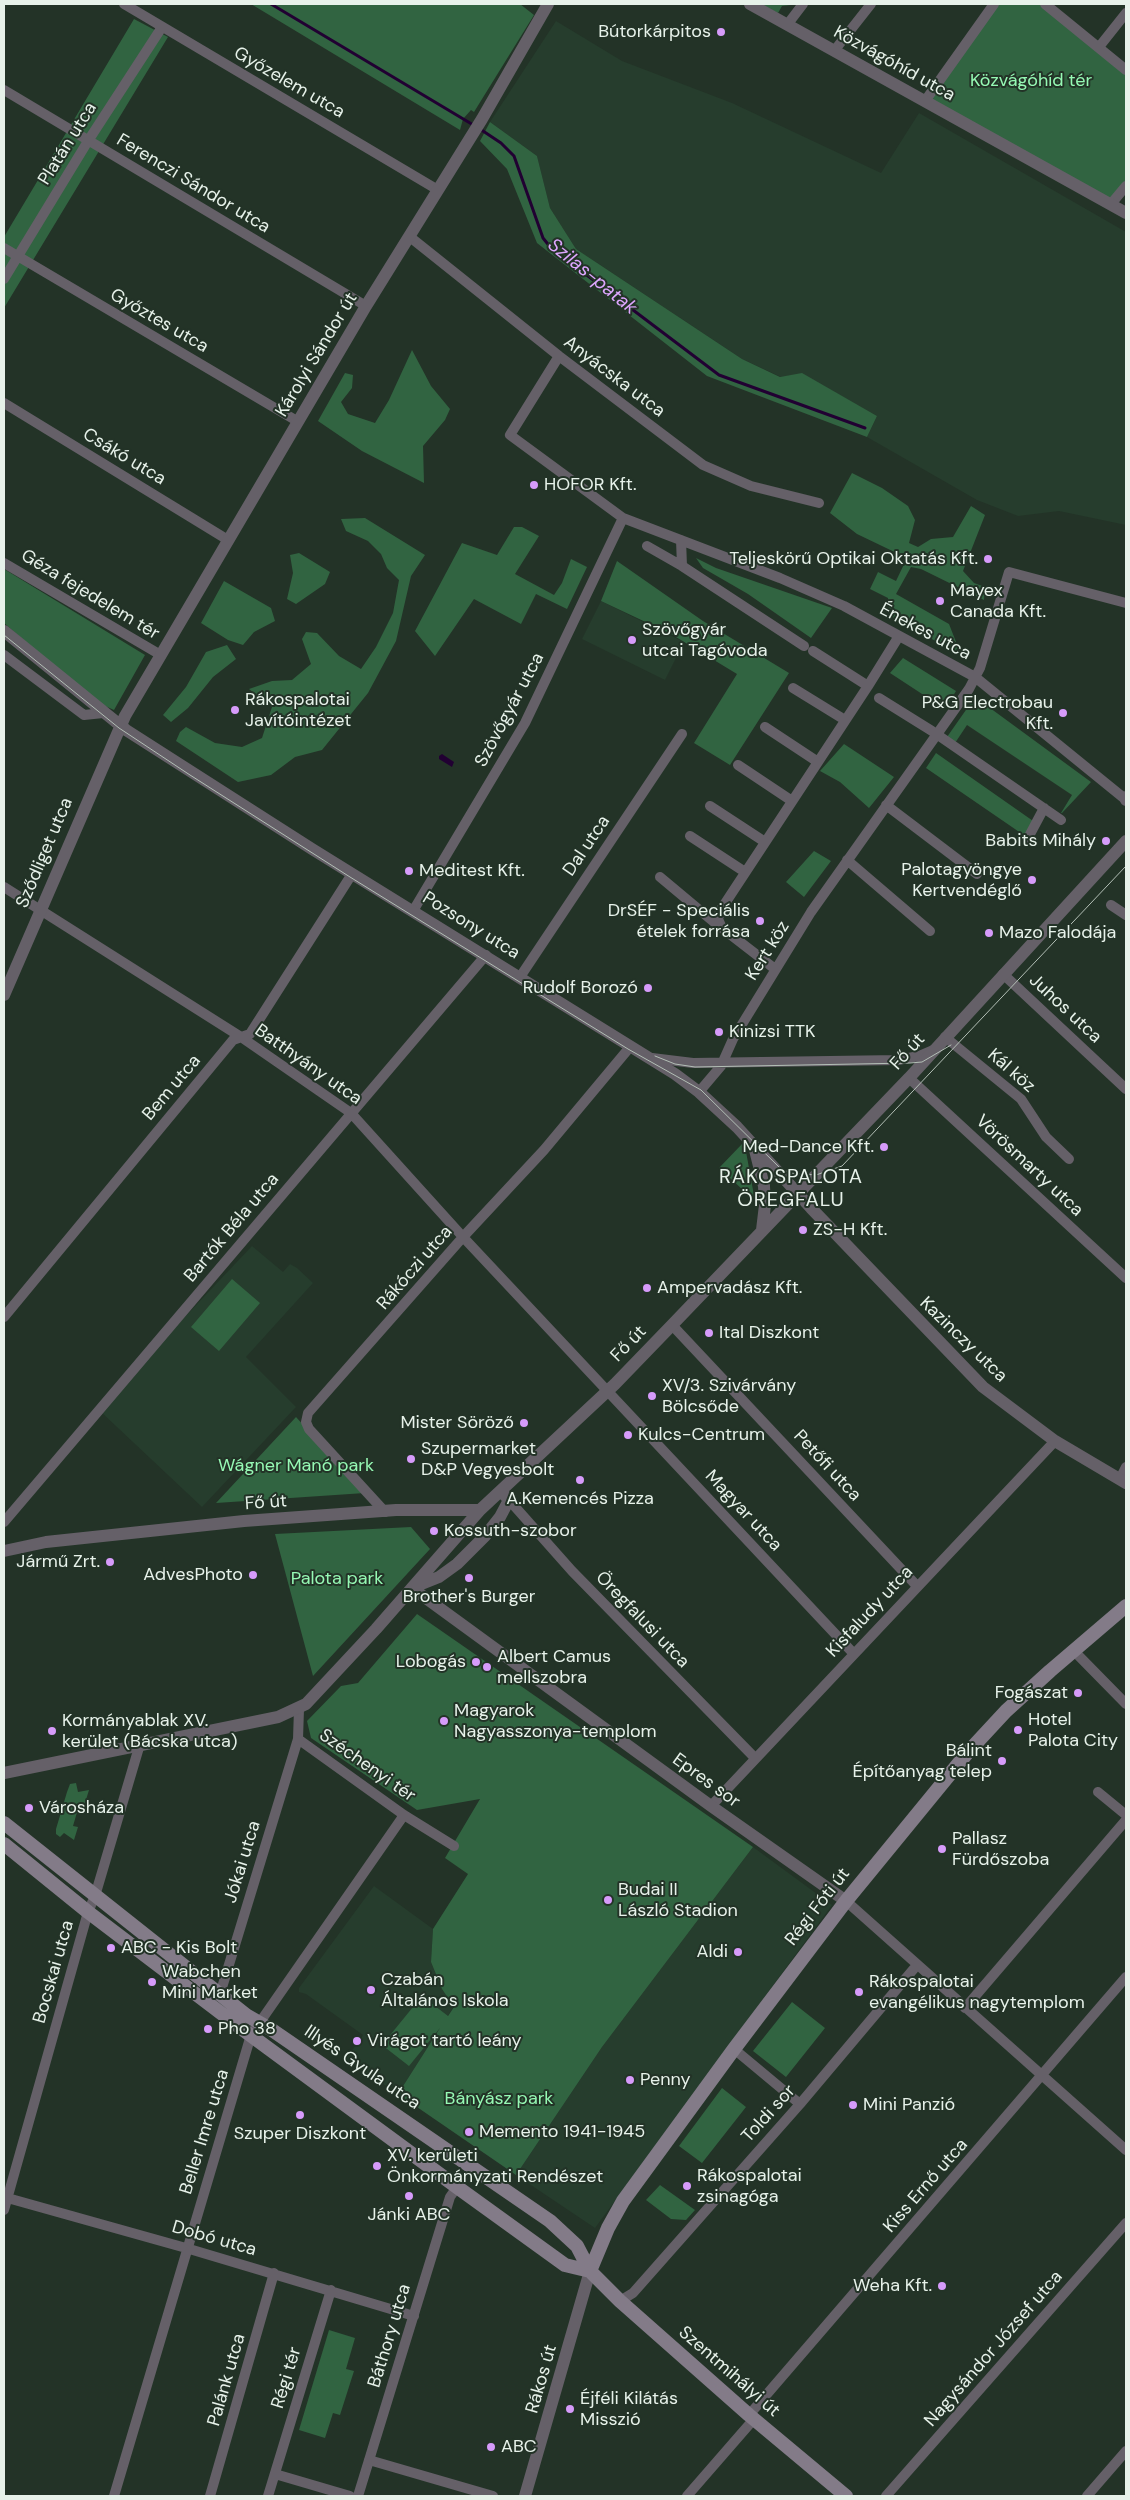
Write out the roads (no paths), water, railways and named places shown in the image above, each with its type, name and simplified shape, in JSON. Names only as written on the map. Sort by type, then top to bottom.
[{"type":"main road","name":"Régi Fóti út","points":[[590,2271],[605,2234],[623,2202],[734,2049],[846,1901],[968,1752],[1006,1712],[1126,1606]]},
{"type":"main road","name":"Illyés Gyula utca","points":[[4,1823],[220,1994],[504,2188],[550,2222],[577,2246],[590,2271]]},
{"type":"main road","name":"Illyés Gyula utca","points":[[4,1844],[88,1912],[251,2036],[565,2265],[590,2271]]},
{"type":"main road","points":[[483,2204],[504,2188]]},
{"type":"main road","name":"Szentmihályi út","points":[[590,2271],[620,2301],[752,2417],[846,2496]]},
{"type":"street","name":"Győzelem utca","points":[[124,4],[438,190]]},
{"type":"street","name":"Közvágóhíd utca","points":[[750,4],[1126,213]]},
{"type":"street","points":[[787,25],[802,4]]},
{"type":"street","points":[[834,51],[872,4]]},
{"type":"street","points":[[925,101],[994,4]]},
{"type":"street","points":[[1045,4],[1126,70]]},
{"type":"street","name":"Károlyi Sándor út","points":[[120,726],[159,654],[366,306],[482,119],[543,6]]},
{"type":"street","points":[[1099,47],[1126,13]]},
{"type":"street","name":"Platán utca","points":[[4,280],[88,141],[162,27]]},
{"type":"street","name":"Ferenczi Sándor utca","points":[[4,90],[366,306]]},
{"type":"street","points":[[1110,204],[1126,186]]},
{"type":"street","name":"Anyácska utca","points":[[410,236],[559,356],[703,465],[751,486],[819,503]]},
{"type":"street","name":"Győztes utca","points":[[4,248],[298,421]]},
{"type":"street","name":"Énekes utca","points":[[559,356],[510,435],[623,518],[789,582],[844,606],[975,677],[1126,799]]},
{"type":"street","name":"Csákó utca","points":[[4,403],[228,540]]},
{"type":"street","name":"Szövőgyár utca","points":[[413,911],[525,723],[623,518]]},
{"type":"street","points":[[681,540],[682,566]]},
{"type":"street","points":[[647,546],[682,566],[868,686]]},
{"type":"street","name":"Géza fejedelem tér","points":[[4,563],[159,654]]},
{"type":"street","name":"Kert köz","points":[[699,1092],[722,1062],[775,969],[847,860],[938,735],[975,677],[1009,572],[1126,603]]},
{"type":"street","name":"Pozsony utca","points":[[4,631],[120,726],[352,874],[486,955],[646,1056],[699,1092],[754,1145],[799,1194]]},
{"type":"street","points":[[722,928],[718,919],[720,911],[899,636]]},
{"type":"street","points":[[4,655],[84,714],[103,713]]},
{"type":"street","points":[[793,688],[845,720]]},
{"type":"street","points":[[879,698],[938,735],[1061,820]]},
{"type":"street","name":"Sződliget utca","points":[[4,995],[120,726]]},
{"type":"street","points":[[765,727],[818,762]]},
{"type":"street","name":"Dal utca","points":[[520,977],[682,734]]},
{"type":"street","points":[[738,766],[792,801]]},
{"type":"street","points":[[886,805],[977,874]]},
{"type":"street","points":[[710,806],[765,842]]},
{"type":"street","points":[[1028,838],[1044,808]]},
{"type":"street","points":[[690,836],[745,872]]},
{"type":"street","name":"Fő út","points":[[4,1550],[46,1542],[213,1524],[385,1512],[480,1510],[505,1496],[799,1194],[1125,844]]},
{"type":"street","points":[[847,860],[930,931]]},
{"type":"street","name":"Bem utca","points":[[4,1317],[233,1040],[250,1034],[352,874]]},
{"type":"street","points":[[660,877],[775,969]]},
{"type":"street","name":"Batthyány utca","points":[[4,887],[241,1037],[351,1113],[463,1237],[608,1390]]},
{"type":"street","points":[[1111,905],[1126,915]]},
{"type":"street","name":"Bartók Béla utca","points":[[4,1522],[486,955]]},
{"type":"street","name":"Juhos utca","points":[[1003,974],[1126,1089]]},
{"type":"street","name":"Kál köz","points":[[945,1037],[1021,1099],[1046,1137],[1069,1159]]},
{"type":"street","name":"Rákóczi utca","points":[[385,1512],[310,1429],[306,1422],[308,1413],[463,1237],[544,1150],[630,1047]]},
{"type":"street","points":[[646,1056],[693,1064],[903,1060],[919,1056],[936,1048]]},
{"type":"street","name":"Vörösmarty utca","points":[[909,1078],[1126,1278]]},
{"type":"street","points":[[754,1145],[764,1186],[765,1208],[762,1230]]},
{"type":"street","name":"Kazinczy utca","points":[[799,1194],[983,1387],[1055,1441],[1123,1481]]},
{"type":"street","name":"Petőfi utca","points":[[672,1325],[917,1586]]},
{"type":"street","name":"Magyar utca","points":[[608,1390],[854,1654]]},
{"type":"street","name":"Kisfaludy utca","points":[[711,1806],[1055,1441]]},
{"type":"street","points":[[1123,1481],[1126,1467]]},
{"type":"street","points":[[412,1588],[439,1577],[457,1564],[485,1536],[500,1517],[505,1496]]},
{"type":"street","name":"Öregfalusi utca","points":[[505,1496],[572,1571],[755,1758]]},
{"type":"street","points":[[4,1773],[140,1744],[278,1718],[299,1709],[313,1698],[480,1510]]},
{"type":"street","name":"Epres sor","points":[[412,1588],[711,1806],[846,1901]]},
{"type":"street","points":[[1074,1651],[1126,1704]]},
{"type":"street","name":"Széchenyi tér","points":[[299,1709],[298,1739],[404,1815],[454,1846]]},
{"type":"street","name":"Jókai utca","points":[[220,1994],[298,1739]]},
{"type":"street","name":"Bocskai utca","points":[[4,2210],[88,1912],[95,1896],[140,1744]]},
{"type":"street","points":[[1098,1792],[1126,1815]]},
{"type":"street","name":"Beller Imre utca","points":[[114,2496],[186,2248],[251,2036],[404,1815]]},
{"type":"street","points":[[965,2008],[1126,1820]]},
{"type":"street","points":[[846,1901],[1126,2150]]},
{"type":"street","name":"Toldi sor","points":[[620,2301],[633,2292],[800,2104],[917,1965]]},
{"type":"street","name":"Kiss Ernő utca","points":[[687,2496],[1126,1977]]},
{"type":"street","points":[[734,2049],[800,2104]]},
{"type":"street","name":"Báthory utca","points":[[358,2496],[450,2197],[457,2186]]},
{"type":"street","name":"Dobó utca","points":[[6,2198],[274,2273],[414,2316]]},
{"type":"street","name":"Nagysándor József utca","points":[[886,2496],[1126,2222]]},
{"type":"street","name":"Rákos út","points":[[525,2496],[590,2271]]},
{"type":"street","name":"Palánk utca","points":[[210,2496],[274,2273]]},
{"type":"street","name":"Régi tér","points":[[268,2496],[331,2290]]},
{"type":"street","points":[[1087,2496],[1126,2451]]},
{"type":"street","points":[[369,2460],[493,2496]]},
{"type":"street","points":[[275,2474],[350,2496]]},
{"type":"waterway","name":"Szilas-patak","points":[[271,4],[475,126]]},
{"type":"waterway","name":"Szilas-patak","points":[[480,129],[501,143],[514,156],[543,238],[551,248],[719,375],[865,428]]},
{"type":"tram line","points":[[4,635],[119,728],[190,775],[350,877],[628,1049],[701,1090],[780,1168],[790,1173],[816,1175],[842,1166],[1126,866]]},
{"type":"tram line","points":[[655,1056],[675,1064],[695,1067],[910,1063],[922,1062],[951,1045]]},
{"type":"place","name":"Bútorkárpitos","points":[[721,32]]},
{"type":"place","name":"HOFOR Kft.","points":[[534,485]]},
{"type":"place","name":"Teljeskörű Optikai Oktatás Kft.","points":[[988,559]]},
{"type":"place","name":"Mayex Canada Kft.","points":[[940,601]]},
{"type":"place","name":"Szövőgyár utcai Tagóvoda","points":[[632,640]]},
{"type":"place","name":"Rákospalotai Javítóintézet","points":[[235,710]]},
{"type":"place","name":"P&G Electrobau Kft.","points":[[1063,713]]},
{"type":"place","name":"Babits Mihály","points":[[1106,841]]},
{"type":"place","name":"Meditest Kft.","points":[[409,871]]},
{"type":"place","name":"Palotagyöngye Kertvendéglő","points":[[1032,880]]},
{"type":"place","name":"DrSÉF - Speciális ételek forrása","points":[[760,921]]},
{"type":"place","name":"Mazo Falodája","points":[[989,933]]},
{"type":"place","name":"Rudolf Borozó","points":[[648,988]]},
{"type":"place","name":"Kinizsi TTK","points":[[719,1032]]},
{"type":"place","name":"Med-Dance Kft.","points":[[884,1147]]},
{"type":"place","name":"ZS-H Kft.","points":[[803,1230]]},
{"type":"place","name":"Ampervadász Kft.","points":[[647,1288]]},
{"type":"place","name":"Ital Diszkont","points":[[709,1333]]},
{"type":"place","name":"XV/3. Szivárvány Bölcsőde","points":[[652,1396]]},
{"type":"place","name":"Mister Söröző","points":[[524,1423]]},
{"type":"place","name":"Kulcs-Centrum","points":[[628,1435]]},
{"type":"place","name":"Szupermarket D&P Vegyesbolt","points":[[411,1459]]},
{"type":"place","name":"A.Kemencés Pizza","points":[[580,1480]]},
{"type":"place","name":"Kossuth-szobor","points":[[434,1531]]},
{"type":"place","name":"Jármű Zrt.","points":[[110,1562]]},
{"type":"place","name":"AdvesPhoto","points":[[253,1575]]},
{"type":"place","name":"Brother's Burger","points":[[469,1578]]},
{"type":"place","name":"Lobogás","points":[[476,1662]]},
{"type":"place","name":"Albert Camus mellszobra","points":[[487,1667]]},
{"type":"place","name":"Fogászat","points":[[1078,1693]]},
{"type":"place","name":"Magyarok Nagyasszonya-templom","points":[[444,1721]]},
{"type":"place","name":"Hotel Palota City","points":[[1018,1730]]},
{"type":"place","name":"Kormányablak XV. kerület (Bácska utca)","points":[[52,1731]]},
{"type":"place","name":"Bálint Építőanyag telep","points":[[1002,1761]]},
{"type":"place","name":"Városháza","points":[[29,1808]]},
{"type":"place","name":"Pallasz Fürdőszoba","points":[[942,1849]]},
{"type":"place","name":"Budai II László Stadion","points":[[608,1900]]},
{"type":"place","name":"ABC - Kis Bolt","points":[[111,1948]]},
{"type":"place","name":"Aldi","points":[[738,1952]]},
{"type":"place","name":"Wabchen Mini Market","points":[[152,1982]]},
{"type":"place","name":"Czabán Általános Iskola","points":[[371,1990]]},
{"type":"place","name":"Rákospalotai evangélikus nagytemplom","points":[[859,1992]]},
{"type":"place","name":"Pho 38","points":[[208,2029]]},
{"type":"place","name":"Virágot tartó leány","points":[[357,2041]]},
{"type":"place","name":"Penny","points":[[630,2080]]},
{"type":"place","name":"Mini Panzió","points":[[853,2105]]},
{"type":"place","name":"Szuper Diszkont","points":[[300,2115]]},
{"type":"place","name":"Memento 1941-1945","points":[[469,2132]]},
{"type":"place","name":"XV. kerületi Önkormányzati Rendészet","points":[[377,2166]]},
{"type":"place","name":"Rákospalotai zsinagóga","points":[[687,2186]]},
{"type":"place","name":"Jánki ABC","points":[[409,2196]]},
{"type":"place","name":"Weha Kft.","points":[[942,2286]]},
{"type":"place","name":"Éjféli Kilátás Misszió","points":[[570,2409]]},
{"type":"place","name":"ABC","points":[[491,2447]]},
{"type":"district","name":"RÁKOSPALOTA ÖREGFALU","points":[[791,1190]]},
{"type":"park label","name":"Közvágóhíd tér","points":[[1031,81]]},
{"type":"park label","name":"Wágner Manó park","points":[[296,1466]]},
{"type":"park label","name":"Palota park","points":[[337,1579]]},
{"type":"park label","name":"Bányász park","points":[[499,2099]]}]
